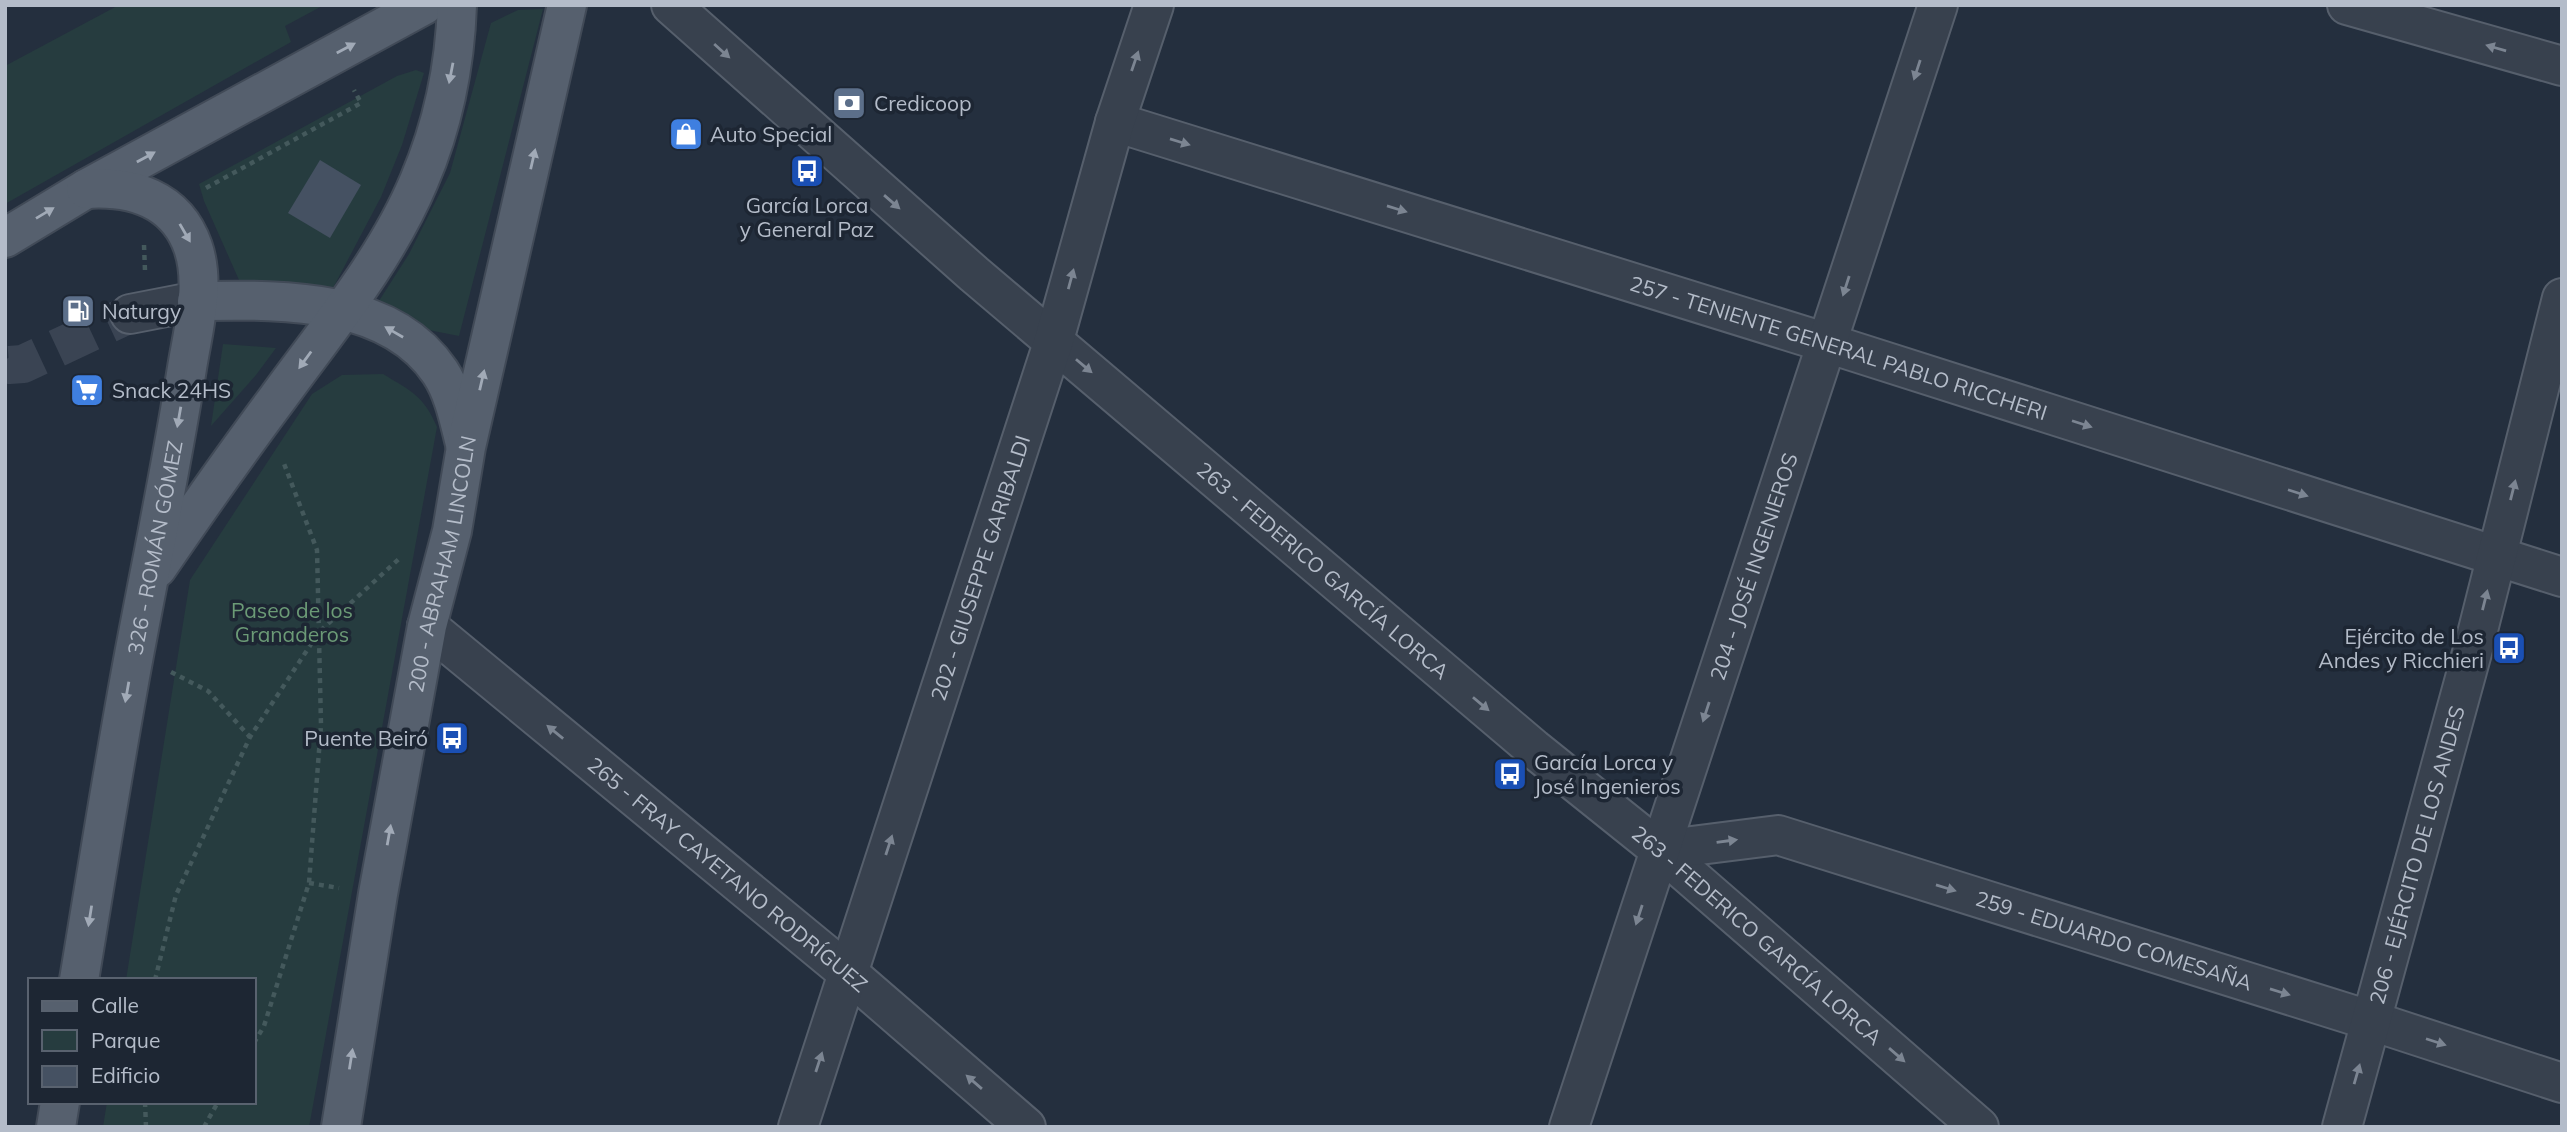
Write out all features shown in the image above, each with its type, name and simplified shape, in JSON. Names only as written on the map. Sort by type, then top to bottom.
[{"type":"main road","points":[[5,238],[86,189],[424,5]]},
{"type":"main road","points":[[150,577],[342,310],[388,240],[419,181],[447,93],[453,61],[457,5]]},
{"type":"main road","name":"200 - ABRAHAM LINCOLN","points":[[341,1127],[378,894],[427,626],[452,531],[466,447],[567,5]]},
{"type":"main road","name":"326 - ROMÁN GÓMEZ","points":[[79,978],[197,301],[194,249],[172,213],[143,194],[104,188],[86,189]]},
{"type":"main road","points":[[197,301],[304,303],[342,310],[383,325],[418,346],[442,374],[456,409],[466,447]]},
{"type":"main road","points":[[56,1127],[60,1104]]},
{"type":"street","name":"263 - FEDERICO GARCÍA LORCA","points":[[671,5],[974,274],[1534,749],[1660,850],[1979,1127]]},
{"type":"street","name":"202 - GIUSEPPE GARIBALDI","points":[[798,1127],[1054,340],[1115,122],[1154,5]]},
{"type":"street","name":"204 - JOSÉ INGENIEROS","points":[[1569,1127],[1938,5]]},
{"type":"street","points":[[2347,5],[2562,66]]},
{"type":"street","name":"257 - TENIENTE GENERAL PABLO RICCHERI","points":[[1115,122],[1827,343],[2562,577]]},
{"type":"street","name":"206 - EJÉRCITO DE LOS ANDES","points":[[2342,1127],[2497,556],[2562,298]]},
{"type":"street","points":[[138,312],[197,301]]},
{"type":"street","name":"265 - FRAY CAYETANO RODRÍGUEZ","points":[[427,626],[848,973],[1026,1127]]},
{"type":"street","name":"259 - EDUARDO COMESAÑA","points":[[1660,850],[1778,835],[2562,1083]]},
{"type":"path","points":[[138,312],[144,233],[206,187],[361,103],[336,53]]},
{"type":"path","points":[[256,1040],[264,1026],[309,883],[321,725],[317,550],[278,449],[257,426]]},
{"type":"path","points":[[155,978],[176,895],[250,737],[319,632],[402,556],[452,531]]},
{"type":"path","points":[[134,653],[208,691],[250,737]]},
{"type":"path","points":[[145,1104],[146,1127]]},
{"type":"path","points":[[204,1127],[217,1104]]},
{"type":"green space","points":[[119,5],[324,5],[285,26],[291,42],[5,204],[5,66]]},
{"type":"green space","points":[[543,9],[459,336],[368,318],[409,254],[450,173],[491,23],[518,10]]},
{"type":"green space","points":[[416,70],[424,73],[402,145],[381,197],[333,288],[326,295],[247,285],[239,280],[199,184],[397,76]]},
{"type":"green space","points":[[223,344],[276,348],[211,426]]},
{"type":"green space","name":"Paseo de los Granaderos","points":[[383,374],[422,401],[437,427],[309,1127],[103,1127],[107,1104],[256,1104],[256,978],[126,978],[190,580],[312,394],[342,375]]},
{"type":"building","points":[[320,160],[361,185],[330,238],[288,213]]},
{"type":"tunnel","points":[[5,361],[9,365],[23,364],[130,314]]},
{"type":"place","name":"Credicoop","points":[[849,103]]},
{"type":"place","name":"Auto Special","points":[[686,134]]},
{"type":"place","name":"García Lorca y General Paz","points":[[807,171]]},
{"type":"place","name":"Naturgy","points":[[78,311]]},
{"type":"place","name":"Snack 24HS","points":[[87,390]]},
{"type":"place","name":"Ejército de Los Andes y Ricchieri","points":[[2509,648]]},
{"type":"place","name":"Puente Beiró","points":[[452,738]]},
{"type":"place","name":"García Lorca y José Ingenieros","points":[[1510,774]]}]
